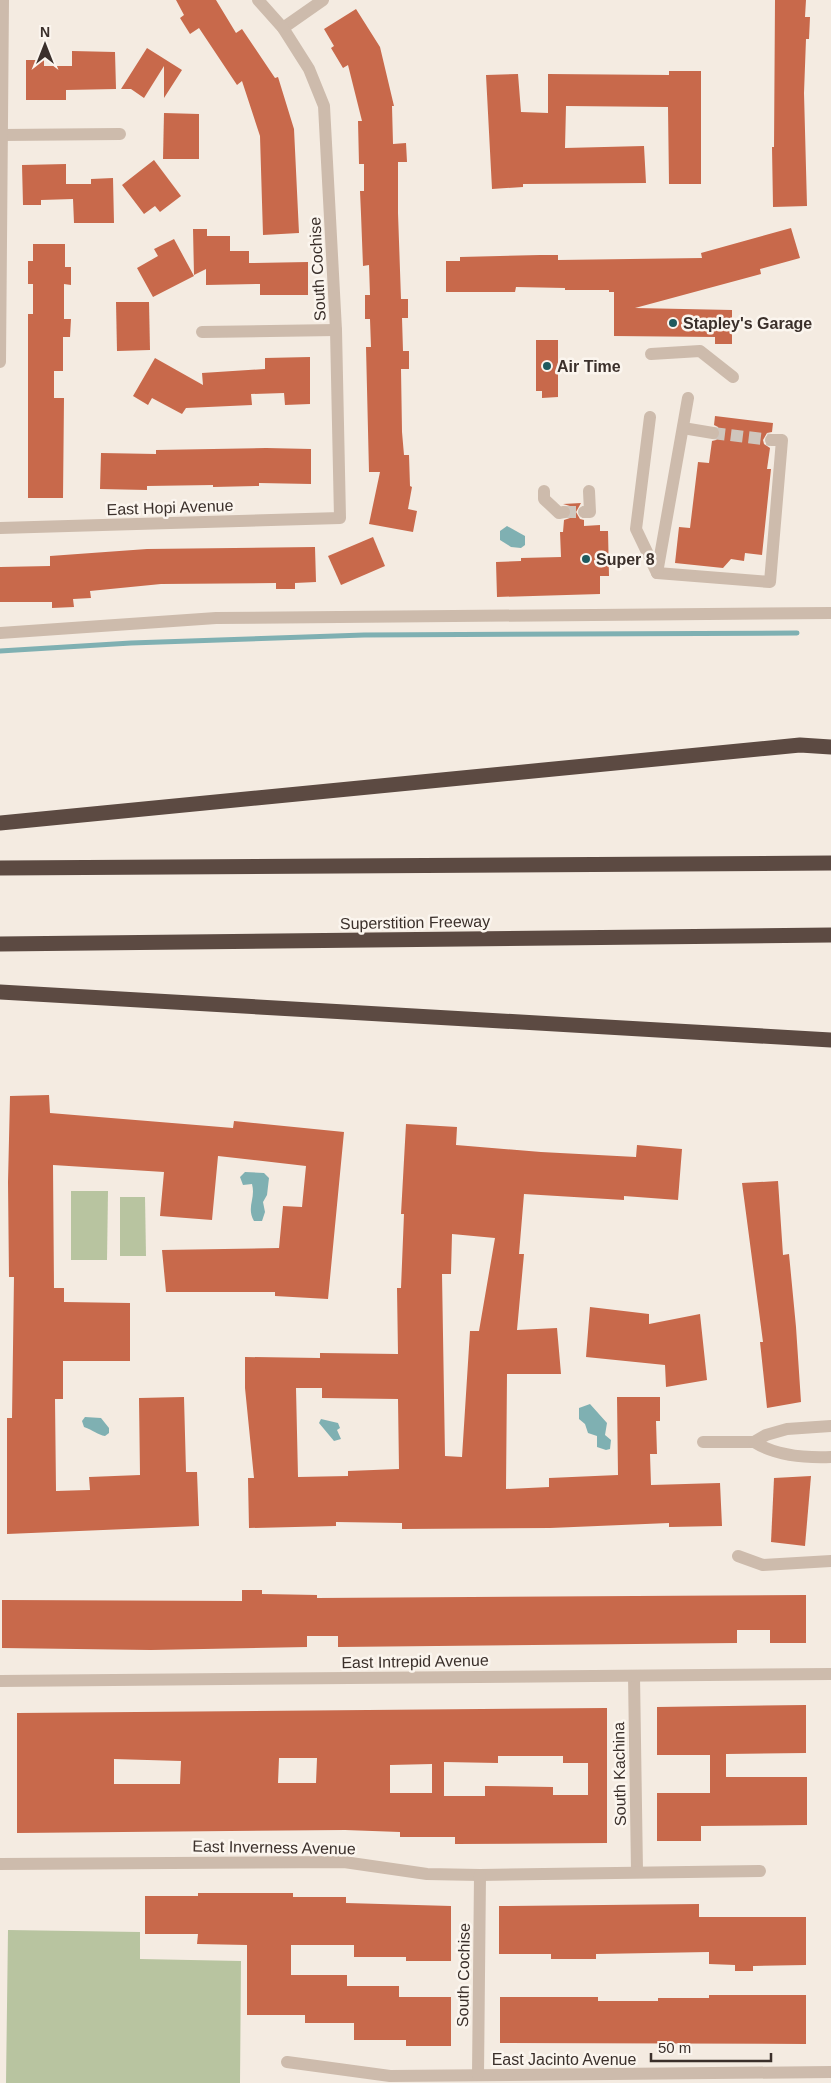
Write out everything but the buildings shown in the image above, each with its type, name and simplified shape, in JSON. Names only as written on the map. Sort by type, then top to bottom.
[{"type":"highway","points":[[0,823],[800,745],[831,747]]},
{"type":"highway","points":[[0,868],[831,863]]},
{"type":"highway","name":"Superstition Freeway","points":[[0,944],[831,936]]},
{"type":"highway","points":[[0,992],[831,1040]]},
{"type":"street","points":[[0,362],[3,0]]},
{"type":"street","name":"South Cochise","points":[[258,0],[283,28],[309,69],[324,106],[336,330],[340,518]]},
{"type":"street","points":[[283,28],[323,0]]},
{"type":"street","points":[[2,135],[120,134]]},
{"type":"street","points":[[202,332],[336,330]]},
{"type":"street","points":[[651,354],[700,351],[733,377]]},
{"type":"street","points":[[657,573],[688,398]]},
{"type":"street","points":[[650,416],[636,529],[657,573]]},
{"type":"street","points":[[683,428],[712,433]]},
{"type":"street","points":[[657,573],[770,582],[782,440],[771,440]]},
{"type":"street","points":[[544,491],[544,499],[559,512],[564,512]]},
{"type":"street","points":[[584,512],[590,512],[589,491]]},
{"type":"street","name":"East Hopi Avenue","points":[[0,528],[340,518]]},
{"type":"street","points":[[0,633],[216,618],[831,613]]},
{"type":"street","points":[[703,1442],[754,1442],[766,1435],[787,1429],[831,1426]]},
{"type":"street","points":[[754,1442],[768,1451],[815,1458],[831,1457]]},
{"type":"street","points":[[738,1556],[763,1566],[831,1561]]},
{"type":"street","name":"East Intrepid Avenue","points":[[0,1682],[831,1674]]},
{"type":"street","name":"South Kachina","points":[[634,1676],[637,1871]]},
{"type":"street","name":"East Inverness Avenue","points":[[0,1864],[344,1862],[427,1874],[480,1875],[637,1871],[760,1871]]},
{"type":"street","name":"South Cochise","points":[[478,2075],[480,1875]]},
{"type":"street","name":"East Jacinto Avenue","points":[[287,2062],[390,2076],[478,2075],[624,2079],[831,2072]]},
{"type":"green space","points":[[71,1191],[108,1191],[107,1260],[71,1260]]},
{"type":"green space","points":[[120,1197],[145,1197],[146,1256],[120,1256]]},
{"type":"green space","points":[[8,1930],[140,1932],[140,1959],[241,1961],[240,2083],[6,2083]]},
{"type":"water","points":[[507,526],[525,536],[525,545],[521,548],[511,547],[500,540],[500,531]]},
{"type":"water","points":[[245,1172],[264,1173],[269,1178],[267,1195],[263,1202],[265,1212],[262,1221],[254,1221],[252,1216],[252,1184],[243,1185],[240,1177]]},
{"type":"water","points":[[590,1404],[607,1423],[605,1435],[611,1440],[610,1449],[606,1450],[597,1447],[597,1436],[588,1433],[585,1424],[579,1419],[579,1408]]},
{"type":"water","points":[[85,1417],[101,1418],[109,1428],[109,1433],[105,1436],[84,1427],[82,1421]]},
{"type":"water","points":[[321,1419],[338,1423],[340,1428],[337,1430],[341,1439],[334,1441],[319,1423]]},
{"type":"waterway","points":[[0,651],[131,643],[364,635],[797,633]]},
{"type":"tunnel","points":[[713,433],[771,440]]},
{"type":"tunnel","points":[[564,512],[584,512]]},
{"type":"place","name":"Stapley's Garage","points":[[673,323]]},
{"type":"place","name":"Air Time","points":[[547,366]]},
{"type":"place","name":"Super 8","points":[[586,559]]}]
